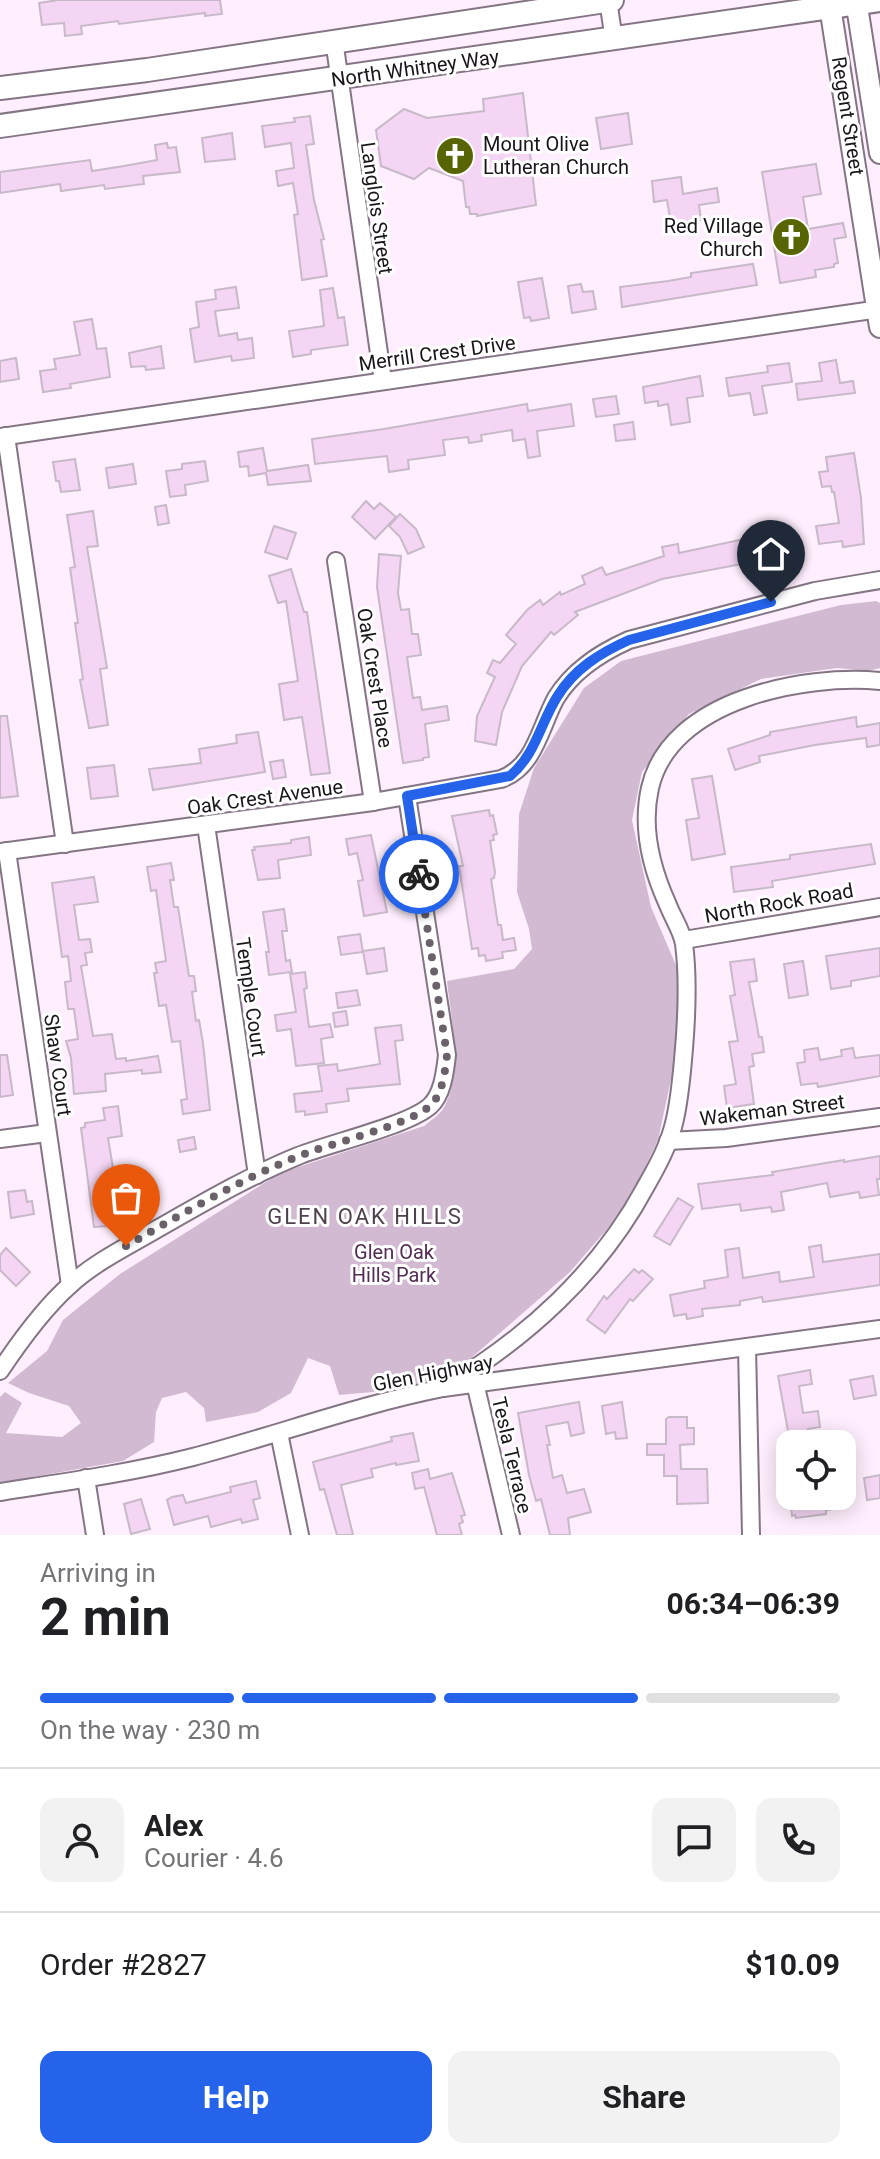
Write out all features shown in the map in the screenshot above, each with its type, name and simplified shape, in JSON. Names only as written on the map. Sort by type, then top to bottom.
[{"type":"main road","name":"North Whitney Way","points":[[0,88],[147,70],[609,0]]},
{"type":"main road","name":"North Whitney Way","points":[[0,126],[614,40],[830,4],[880,0]]},
{"type":"street","points":[[609,0],[614,40]]},
{"type":"street","name":"Regent Street","points":[[856,2],[880,153]]},
{"type":"street","name":"Regent Street","points":[[830,4],[879,315]]},
{"type":"street","name":"Langlois Street","points":[[334,40],[383,381]]},
{"type":"street","name":"Merrill Crest Drive","points":[[3,436],[383,381],[879,315]]},
{"type":"street","points":[[3,436],[65,844]]},
{"type":"street","name":"Oak Crest Place","points":[[336,561],[373,802]]},
{"type":"street","name":"Oak Crest Avenue","points":[[3,851],[373,802],[501,779],[510,776],[527,759],[557,696],[580,668],[608,649],[629,640],[800,595],[880,580]]},
{"type":"street","points":[[443,1388],[511,1344],[595,1263],[626,1223],[675,1122],[684,1060],[687,973],[684,940],[656,878],[646,820],[650,789],[668,750],[700,720],[772,690],[833,679],[880,681]]},
{"type":"street","points":[[0,1371],[70,1285],[126,1246],[257,1175],[299,1156],[403,1120],[429,1107],[444,1079],[447,1055],[407,796]]},
{"type":"street","name":"Temple Court","points":[[206,825],[257,1175]]},
{"type":"street","name":"Shaw Court","points":[[3,851],[70,1285]]},
{"type":"street","name":"North Rock Road","points":[[684,940],[880,907]]},
{"type":"street","name":"Wakeman Street","points":[[668,1141],[726,1138],[880,1117]]},
{"type":"street","points":[[0,1139],[47,1133]]},
{"type":"street","name":"Glen Highway","points":[[0,1492],[150,1467],[377,1403],[443,1388],[880,1329]]},
{"type":"street","points":[[747,1347],[751,1535]]},
{"type":"street","name":"Tesla Terrace","points":[[475,1383],[511,1535]]},
{"type":"street","points":[[279,1433],[300,1535]]},
{"type":"street","points":[[86,1478],[95,1535]]},
{"type":"green space","name":"Glen Oak Hills Park","points":[[880,603],[880,668],[868,671],[837,668],[761,679],[689,714],[642,772],[632,820],[651,907],[678,970],[676,1056],[658,1140],[627,1206],[570,1272],[470,1359],[428,1381],[339,1395],[330,1366],[308,1358],[291,1393],[258,1412],[206,1422],[204,1408],[186,1392],[162,1398],[156,1412],[154,1442],[123,1461],[0,1483],[0,1397],[5,1392],[22,1403],[6,1433],[62,1437],[81,1423],[69,1406],[8,1383],[47,1351],[63,1320],[120,1274],[280,1173],[424,1126],[443,1109],[455,1063],[447,981],[514,969],[532,949],[517,892],[519,814],[534,768],[584,688],[621,661],[841,605]]},
{"type":"building","points":[[58,0],[220,0],[222,14],[205,16],[205,13],[81,26],[82,34],[65,36],[64,23],[42,25],[39,3]]},
{"type":"building","name":"Mount Olive Lutheran Church","points":[[523,93],[536,205],[477,216],[470,214],[469,207],[466,207],[463,181],[429,168],[414,179],[381,166],[376,130],[404,109],[427,118],[484,111],[483,99]]},
{"type":"building","points":[[628,113],[632,144],[601,149],[596,118]]},
{"type":"building","points":[[310,116],[314,144],[306,145],[314,200],[324,239],[321,240],[327,276],[302,280],[293,183],[278,186],[276,171],[294,168],[291,143],[265,147],[262,126],[295,122],[294,118]]},
{"type":"building","points":[[232,133],[235,159],[205,162],[202,138]]},
{"type":"building","points":[[167,143],[168,148],[176,147],[180,172],[143,176],[144,184],[61,191],[60,184],[0,193],[0,172],[90,160],[92,171],[124,166],[157,160],[155,145]]},
{"type":"building","name":"Red Village Church","points":[[816,164],[821,194],[803,197],[808,229],[843,223],[846,237],[834,239],[838,263],[834,267],[815,270],[816,277],[780,283],[762,172]]},
{"type":"building","points":[[681,177],[683,194],[717,188],[719,202],[699,205],[701,220],[671,224],[667,200],[654,202],[652,181]]},
{"type":"building","points":[[753,264],[757,285],[622,307],[620,287]]},
{"type":"building","points":[[542,278],[549,318],[531,321],[530,317],[524,318],[518,282]]},
{"type":"building","points":[[581,284],[583,292],[593,291],[596,309],[572,313],[568,286]]},
{"type":"building","points":[[236,287],[239,308],[215,311],[219,336],[237,333],[238,340],[252,338],[254,358],[232,361],[231,356],[195,362],[190,329],[199,327],[196,302],[216,299],[215,290]]},
{"type":"building","points":[[333,288],[338,318],[344,317],[348,345],[311,350],[311,354],[293,357],[289,331],[324,326],[320,290]]},
{"type":"building","points":[[92,319],[97,349],[106,348],[110,377],[43,392],[40,371],[56,369],[54,359],[80,355],[74,322]]},
{"type":"building","points":[[161,346],[164,368],[146,370],[145,366],[131,367],[129,353]]},
{"type":"building","points":[[16,358],[19,379],[0,382],[0,361]]},
{"type":"building","points":[[836,360],[840,383],[853,381],[855,393],[798,400],[796,384],[822,381],[819,363]]},
{"type":"building","points":[[789,363],[792,382],[762,386],[767,413],[754,415],[750,393],[729,396],[726,378],[768,372],[767,366]]},
{"type":"building","points":[[700,376],[703,396],[687,398],[690,422],[671,425],[668,404],[658,406],[658,401],[645,403],[643,387]]},
{"type":"building","points":[[616,396],[619,414],[596,417],[593,399]]},
{"type":"building","points":[[527,404],[528,411],[571,404],[574,426],[537,431],[540,456],[528,458],[525,439],[513,441],[512,430],[481,435],[482,441],[469,443],[468,437],[443,440],[445,455],[408,460],[409,469],[389,472],[387,456],[315,464],[312,439]]},
{"type":"building","points":[[633,422],[635,439],[616,441],[614,425]]},
{"type":"building","points":[[263,448],[267,471],[308,465],[311,481],[268,485],[266,473],[249,476],[248,466],[240,467],[238,452]]},
{"type":"building","points":[[854,453],[864,544],[843,547],[842,541],[819,544],[816,526],[839,523],[834,492],[831,486],[822,487],[819,472],[828,471],[826,457]]},
{"type":"building","points":[[75,459],[80,490],[61,492],[53,462]]},
{"type":"building","points":[[205,461],[208,481],[185,485],[186,495],[170,497],[166,471],[182,469],[182,464]]},
{"type":"building","points":[[133,464],[136,484],[109,488],[106,468]]},
{"type":"building","points":[[366,501],[374,509],[380,503],[396,517],[375,539],[352,517]]},
{"type":"building","points":[[166,505],[169,523],[158,525],[155,507]]},
{"type":"building","points":[[93,511],[98,546],[87,547],[107,668],[100,669],[108,725],[89,728],[80,680],[83,679],[75,623],[78,623],[70,568],[75,567],[67,515]]},
{"type":"building","points":[[400,514],[416,529],[424,547],[408,554],[400,537],[389,526]]},
{"type":"building","points":[[274,526],[296,533],[287,559],[265,552]]},
{"type":"building","points":[[782,531],[787,553],[741,560],[742,564],[662,579],[575,612],[578,615],[554,635],[551,632],[522,666],[502,712],[496,745],[475,741],[477,716],[495,677],[487,673],[493,660],[500,663],[516,644],[506,635],[540,600],[543,605],[560,592],[561,595],[585,584],[582,576],[602,567],[606,575],[664,556],[662,547],[678,544],[679,553]]},
{"type":"building","points":[[379,554],[401,556],[398,593],[401,610],[409,609],[412,634],[418,634],[421,655],[407,657],[413,698],[420,697],[422,710],[447,706],[449,720],[425,724],[429,757],[423,760],[403,763],[377,587]]},
{"type":"building","points":[[291,569],[304,612],[307,612],[330,773],[311,775],[302,717],[284,720],[279,684],[298,681],[286,601],[278,603],[269,576]]},
{"type":"building","points":[[0,716],[7,716],[18,796],[0,798]]},
{"type":"building","points":[[856,717],[857,727],[880,723],[880,745],[867,747],[866,738],[815,745],[759,756],[760,762],[735,770],[728,749],[770,735],[770,732]]},
{"type":"building","points":[[258,732],[265,772],[153,790],[149,769],[201,763],[199,749],[237,743],[236,735]]},
{"type":"building","points":[[283,760],[286,777],[273,779],[270,762]]},
{"type":"building","points":[[114,765],[118,796],[91,799],[87,768]]},
{"type":"building","points":[[712,776],[725,854],[692,860],[686,820],[699,818],[692,779]]},
{"type":"building","points":[[489,810],[497,834],[490,841],[495,872],[491,879],[498,925],[501,925],[503,940],[514,938],[516,950],[502,952],[503,958],[486,961],[485,955],[479,956],[478,948],[472,949],[459,866],[463,866],[452,816]]},
{"type":"building","points":[[371,835],[387,912],[364,916],[358,881],[363,880],[357,853],[349,855],[346,839]]},
{"type":"building","points":[[309,837],[311,855],[278,860],[280,878],[258,880],[254,847],[291,843],[291,840]]},
{"type":"building","points":[[871,844],[875,864],[772,881],[773,887],[734,892],[731,867]]},
{"type":"building","points":[[171,863],[174,907],[178,907],[189,976],[194,976],[196,991],[192,992],[203,1043],[210,1110],[183,1114],[181,1100],[187,1099],[180,1041],[172,1042],[166,1005],[159,1006],[154,973],[157,973],[155,963],[166,961],[156,890],[151,891],[147,867]]},
{"type":"building","points":[[94,877],[98,902],[74,905],[79,940],[90,939],[92,952],[85,953],[87,965],[81,966],[93,1036],[112,1034],[116,1059],[126,1058],[126,1061],[158,1056],[161,1072],[142,1074],[142,1070],[105,1074],[106,1091],[74,1094],[71,1058],[66,1041],[78,1039],[74,1009],[68,1009],[65,982],[71,981],[68,956],[62,957],[52,883]]},
{"type":"building","points":[[284,909],[287,931],[282,931],[286,961],[290,960],[292,972],[269,975],[263,912]]},
{"type":"building","points":[[360,934],[363,952],[341,955],[338,937]]},
{"type":"building","points":[[384,948],[387,971],[367,974],[363,951]]},
{"type":"building","points":[[880,948],[880,976],[851,981],[851,986],[831,989],[826,956]]},
{"type":"building","points":[[754,959],[757,981],[749,982],[764,1052],[752,1054],[754,1066],[749,1067],[754,1104],[727,1108],[724,1086],[736,1084],[729,1042],[738,1041],[730,996],[735,995],[730,962]]},
{"type":"building","points":[[803,961],[808,995],[789,998],[784,964]]},
{"type":"building","points":[[305,972],[309,1027],[330,1024],[333,1037],[321,1039],[324,1063],[296,1066],[291,1029],[277,1031],[275,1015],[296,1012],[290,974]]},
{"type":"building","points":[[357,990],[360,1005],[338,1008],[336,993]]},
{"type":"building","points":[[346,1011],[348,1025],[335,1027],[333,1013]]},
{"type":"building","points":[[401,1025],[403,1040],[395,1041],[400,1084],[347,1089],[349,1101],[326,1104],[327,1112],[305,1115],[305,1111],[296,1112],[294,1094],[322,1091],[318,1066],[337,1064],[338,1071],[380,1064],[375,1028]]},
{"type":"building","points":[[818,1048],[820,1060],[842,1056],[841,1050],[853,1048],[855,1058],[880,1055],[880,1076],[818,1087],[817,1083],[801,1085],[797,1063],[805,1062],[804,1050]]},
{"type":"building","points":[[0,1055],[7,1055],[13,1095],[0,1097]]},
{"type":"building","points":[[118,1106],[122,1136],[108,1138],[115,1180],[107,1181],[110,1208],[135,1195],[139,1209],[109,1226],[94,1227],[81,1128],[85,1127],[85,1123],[105,1120],[103,1108]]},
{"type":"building","points":[[194,1137],[196,1149],[180,1152],[178,1140]]},
{"type":"building","points":[[880,1156],[880,1179],[877,1179],[879,1195],[860,1198],[859,1192],[830,1197],[827,1183],[781,1192],[784,1210],[772,1212],[771,1207],[741,1211],[740,1204],[702,1209],[698,1184],[773,1175],[772,1172]]},
{"type":"building","points":[[25,1190],[27,1202],[32,1201],[34,1214],[11,1218],[8,1192]]},
{"type":"building","points":[[678,1198],[693,1207],[670,1245],[654,1236]]},
{"type":"building","points":[[821,1245],[823,1262],[880,1254],[880,1285],[763,1302],[762,1297],[740,1301],[740,1305],[702,1309],[703,1316],[687,1319],[686,1314],[674,1316],[670,1295],[705,1288],[704,1281],[728,1277],[725,1250],[739,1248],[743,1278],[779,1272],[780,1282],[814,1277],[809,1247]]},
{"type":"building","points":[[6,1248],[30,1272],[16,1286],[0,1270],[0,1255]]},
{"type":"building","points":[[634,1269],[639,1273],[642,1270],[653,1279],[633,1301],[630,1299],[605,1333],[587,1320],[604,1296],[607,1299]]},
{"type":"building","points":[[810,1370],[812,1384],[799,1386],[803,1413],[818,1411],[820,1427],[788,1430],[778,1376]]},
{"type":"building","points":[[873,1376],[876,1395],[854,1399],[850,1380]]},
{"type":"building","points":[[579,1402],[584,1433],[571,1436],[568,1422],[546,1426],[550,1445],[547,1445],[553,1478],[562,1475],[567,1493],[584,1489],[591,1512],[568,1518],[570,1535],[550,1535],[541,1499],[536,1501],[529,1475],[518,1413]]},
{"type":"building","points":[[622,1402],[627,1438],[616,1439],[615,1432],[606,1434],[602,1406]]},
{"type":"building","points":[[687,1417],[687,1428],[694,1428],[694,1444],[680,1445],[681,1469],[707,1469],[708,1503],[677,1504],[677,1476],[664,1476],[664,1455],[647,1455],[647,1444],[666,1444],[666,1419]]},
{"type":"building","points":[[413,1433],[419,1461],[371,1469],[373,1477],[341,1485],[353,1535],[337,1535],[313,1462]]},
{"type":"building","points":[[428,1469],[430,1479],[452,1473],[465,1515],[461,1516],[463,1522],[459,1524],[462,1535],[437,1535],[424,1487],[415,1489],[412,1473]]},
{"type":"building","points":[[880,1475],[880,1498],[867,1500],[864,1478]]},
{"type":"building","points":[[256,1481],[260,1498],[253,1500],[258,1519],[242,1523],[241,1519],[211,1527],[208,1516],[174,1525],[167,1500],[172,1497],[183,1495],[186,1503],[231,1492],[230,1487]]},
{"type":"building","points":[[141,1499],[150,1529],[131,1534],[124,1504]]},
{"type":"building","points":[[791,1510],[826,1510],[826,1514],[792,1516]]},
{"type":"way so far","points":[[126,1246],[257,1175],[299,1156],[403,1120],[429,1107],[444,1079],[447,1055],[419,874]]},
{"type":"place","name":"Mount Olive Lutheran Church","points":[[455,156]]},
{"type":"place","name":"Red Village Church","points":[[791,237]]},
{"type":"district","name":"GLEN OAK HILLS","points":[[365,1216]]},
{"type":"route","points":[[419,874],[407,796],[510,776],[535,748],[557,696],[580,668],[608,649],[673,627],[771,602]]}]
